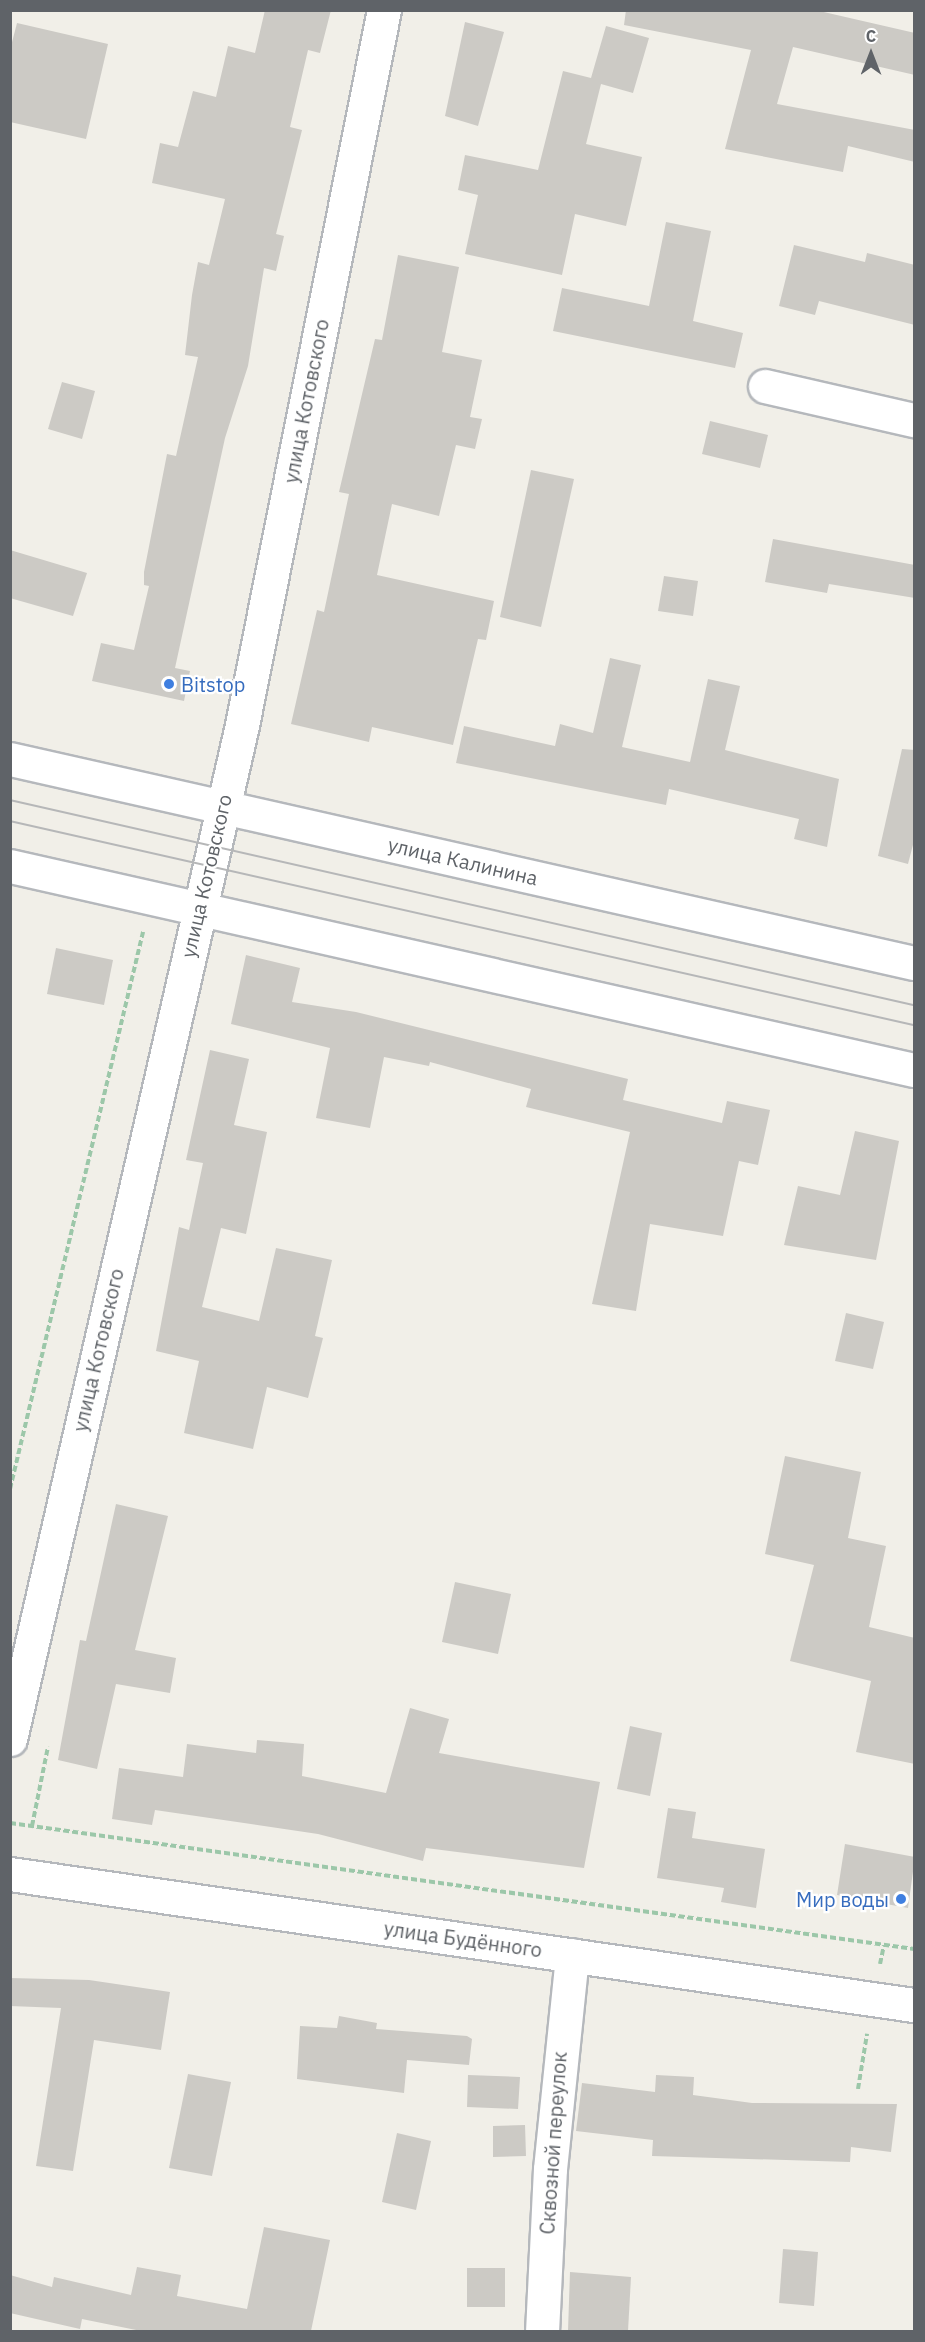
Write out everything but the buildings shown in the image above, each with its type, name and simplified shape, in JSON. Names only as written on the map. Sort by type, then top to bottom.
[{"type":"street","name":"улица Котовского","points":[[10,1739],[223,806],[384,10]]},
{"type":"street","points":[[765,386],[915,420]]},
{"type":"street","name":"улица Калинина","points":[[10,759],[915,963]]},
{"type":"street","points":[[10,866],[915,1070]]},
{"type":"street","name":"улица Будённого","points":[[10,1874],[915,2005]]},
{"type":"street","name":"Сквозной переулок","points":[[542,2331],[550,2169],[572,1955]]},
{"type":"path","points":[[10,1489],[144,925]]},
{"type":"path","points":[[10,1822],[915,1949]]},
{"type":"tram line","points":[[10,800],[914,1005]]},
{"type":"tram line","points":[[10,821],[914,1025]]},
{"type":"place","name":"Bitstop","points":[[169,684]]},
{"type":"place","name":"Мир воды","points":[[901,1899]]}]
